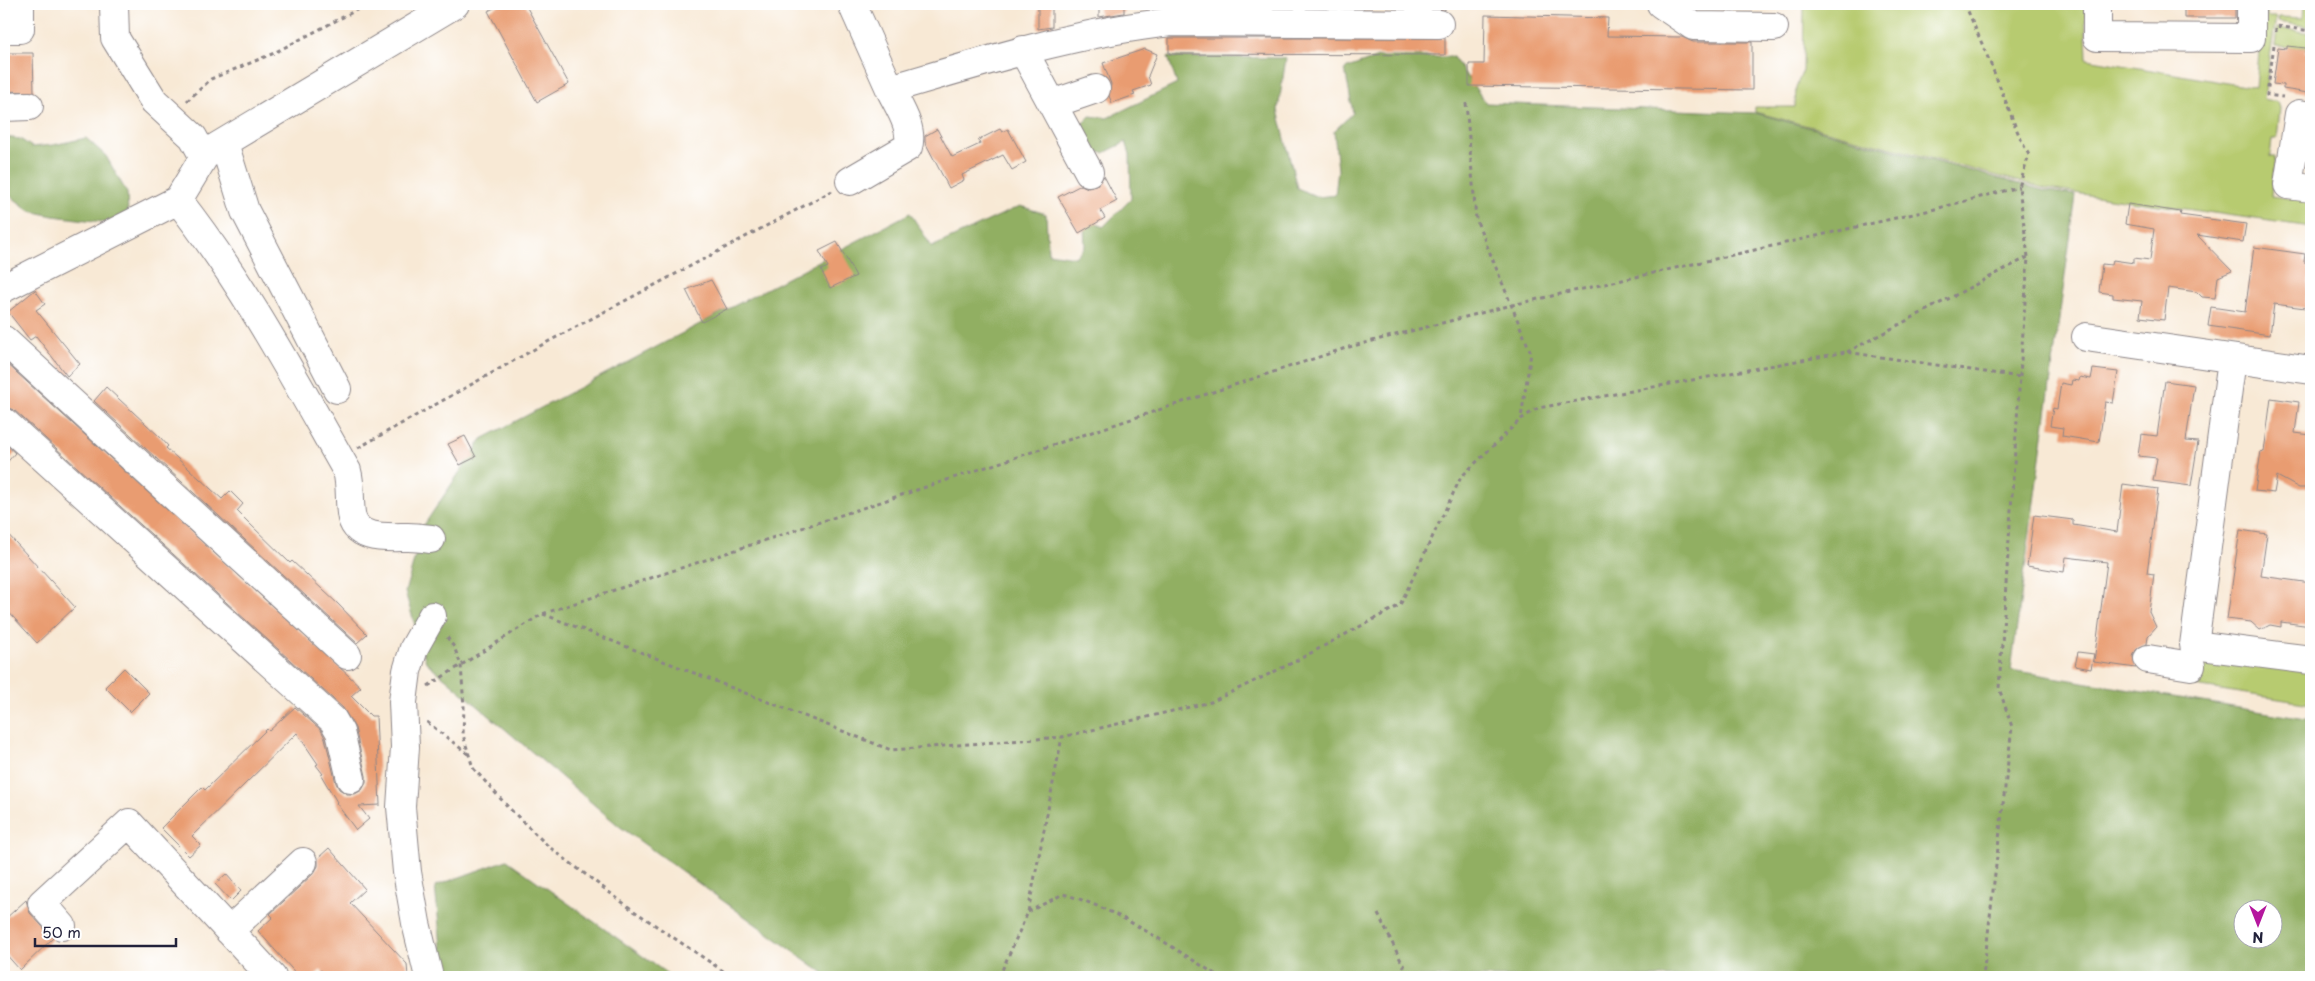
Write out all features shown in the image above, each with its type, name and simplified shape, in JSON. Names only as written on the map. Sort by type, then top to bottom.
[{"type":"street","points":[[4,29],[20,29],[20,4]]},
{"type":"street","points":[[114,4],[115,38],[154,101],[192,137],[214,150],[337,389]]},
{"type":"street","points":[[4,288],[178,200],[214,150],[455,4]]},
{"type":"street","points":[[850,181],[908,147],[911,138],[852,4]]},
{"type":"street","points":[[1661,4],[1693,26],[1774,27]]},
{"type":"street","points":[[2097,4],[2097,37],[2242,38],[2251,38],[2252,4]]},
{"type":"street","points":[[890,89],[1023,50],[1172,13],[1393,14],[1439,24]]},
{"type":"street","points":[[1023,50],[1089,172]]},
{"type":"street","points":[[1052,104],[1096,89]]},
{"type":"street","points":[[2311,116],[2298,114],[2288,185],[2311,188]]},
{"type":"street","points":[[178,200],[213,245],[252,306],[347,471],[350,481],[352,523],[360,531],[382,539],[410,537],[431,539]]},
{"type":"street","points":[[2086,338],[2311,370]]},
{"type":"street","points":[[4,340],[347,655]]},
{"type":"street","points":[[2192,664],[2232,359]]},
{"type":"street","points":[[4,422],[333,720],[340,732],[351,779]]},
{"type":"street","points":[[429,977],[416,923],[407,872],[400,807],[405,747],[403,702],[407,671],[414,648],[432,616]]},
{"type":"street","points":[[2148,660],[2192,664],[2311,660]]},
{"type":"street","points":[[62,926],[42,902],[129,823],[229,930],[257,972]]},
{"type":"street","points":[[229,930],[303,862]]},
{"type":"path","points":[[178,123],[182,107],[212,79],[272,54],[368,4]]},
{"type":"path","points":[[1965,4],[1981,37],[2019,137],[2029,154],[2019,187],[2028,256],[1999,688],[2012,727],[1983,977]]},
{"type":"path","points":[[2285,97],[2267,95],[2276,26],[2311,31]]},
{"type":"path","points":[[1466,103],[1476,219],[1531,353],[1521,419]]},
{"type":"path","points":[[352,451],[540,346],[850,181]]},
{"type":"path","points":[[468,754],[403,702],[542,614],[1349,347],[1512,305],[1931,210],[2019,187]]},
{"type":"path","points":[[542,614],[891,750],[1062,737],[1211,702],[1294,662],[1400,605],[1461,477],[1521,419],[1538,408],[1846,352],[2028,256]]},
{"type":"path","points":[[1846,352],[2020,377]]},
{"type":"path","points":[[432,616],[454,647],[461,666],[464,707],[463,735],[473,768],[509,808],[548,846],[634,911],[732,977]]},
{"type":"path","points":[[999,977],[1028,912],[1062,737]]},
{"type":"path","points":[[1028,912],[1063,894],[1084,900],[1139,928],[1220,977]]},
{"type":"path","points":[[1378,914],[1409,977]]},
{"type":"green space","points":[[1804,4],[2085,4],[2087,59],[2256,88],[2263,4],[2267,4],[2267,17],[2276,17],[2264,99],[2278,102],[2280,108],[2277,139],[2272,139],[2270,157],[2275,157],[2271,196],[2311,201],[2311,227],[2047,189],[1755,112],[1755,107],[1795,107],[1796,87],[1803,70]]},
{"type":"green space","points":[[2304,4],[2311,4],[2311,27],[2278,22],[2279,17],[2303,18]]},
{"type":"green space","points":[[2277,28],[2311,33],[2311,51],[2306,51],[2306,48],[2275,46]]},
{"type":"green space","points":[[1168,57],[1286,58],[1278,110],[1297,188],[1318,197],[1335,195],[1338,170],[1334,131],[1353,113],[1345,69],[1378,57],[1453,57],[1486,103],[1755,113],[2046,191],[2076,195],[2011,670],[2311,720],[2311,977],[829,977],[619,826],[426,662],[405,592],[424,525],[482,439],[910,213],[932,247],[1020,206],[1046,214],[1048,253],[1075,257],[1085,246],[1084,227],[1091,219],[1103,227],[1131,199],[1130,154],[1126,142],[1104,153],[1085,151],[1076,130],[1090,116],[1107,118],[1177,84]]},
{"type":"green space","points":[[4,137],[20,139],[32,147],[86,138],[106,156],[127,193],[128,213],[111,223],[53,216],[30,211],[4,191]]},
{"type":"green space","points":[[2200,658],[2311,668],[2311,704],[2195,686]]},
{"type":"green space","points":[[507,860],[672,977],[444,977],[435,886]]},
{"type":"building","points":[[502,4],[525,4],[569,84],[537,102],[488,11]]},
{"type":"building","points":[[1038,4],[1052,4],[1052,27],[1038,29]]},
{"type":"building","points":[[1099,4],[1124,4],[1124,13],[1099,17]]},
{"type":"building","points":[[1169,4],[1445,4],[1445,10],[1169,7]]},
{"type":"building","points":[[2184,4],[2235,4],[2235,18],[2184,18]]},
{"type":"building","points":[[1485,15],[1608,18],[1607,36],[1682,37],[1693,42],[1752,42],[1752,90],[1469,86],[1469,64],[1484,64]]},
{"type":"building","points":[[1169,38],[1445,38],[1445,55],[1169,54]]},
{"type":"building","points":[[2287,46],[2306,48],[2305,52],[2311,53],[2311,89],[2308,89],[2308,93],[2283,89],[2283,85],[2273,84],[2278,48],[2287,49]]},
{"type":"building","points":[[1145,49],[1157,54],[1148,76],[1151,85],[1133,91],[1135,95],[1112,103],[1109,96],[1111,84],[1103,63]]},
{"type":"building","points":[[4,53],[33,53],[34,92],[4,91]]},
{"type":"building","points":[[937,129],[952,157],[980,144],[978,140],[1000,129],[1002,132],[1008,129],[1026,162],[1012,170],[1003,155],[962,175],[964,180],[949,188],[925,142],[925,136]]},
{"type":"building","points":[[1104,176],[1117,201],[1100,210],[1105,218],[1079,233],[1058,197],[1081,185],[1088,188],[1096,186]]},
{"type":"building","points":[[2128,204],[2181,212],[2180,215],[2246,224],[2243,242],[2197,235],[2232,271],[2218,277],[2215,298],[2202,297],[2197,292],[2168,288],[2164,320],[2140,317],[2142,301],[2113,298],[2113,294],[2099,292],[2102,264],[2112,265],[2113,260],[2134,263],[2134,258],[2150,260],[2154,229],[2125,224]]},
{"type":"building","points":[[837,242],[856,276],[830,288],[821,270],[828,267],[819,251]]},
{"type":"building","points":[[2254,247],[2305,254],[2304,262],[2311,263],[2305,308],[2274,304],[2270,335],[2208,326],[2211,307],[2245,312]]},
{"type":"building","points":[[711,280],[727,309],[702,322],[686,290]]},
{"type":"building","points":[[35,290],[45,304],[36,310],[80,364],[67,376],[36,336],[30,340],[8,312]]},
{"type":"building","points":[[4,361],[361,687],[351,696],[371,716],[376,716],[380,805],[359,806],[369,819],[356,830],[336,803],[321,775],[323,774],[316,765],[318,764],[297,733],[192,836],[201,845],[189,856],[161,828],[202,787],[205,790],[267,729],[269,731],[295,707],[321,730],[339,789],[347,794],[355,794],[362,790],[366,783],[366,776],[355,728],[343,708],[14,410],[4,407]]},
{"type":"building","points":[[2093,369],[2118,372],[2113,403],[2105,402],[2099,442],[2062,436],[2063,428],[2050,426],[2053,408],[2057,409],[2061,383],[2071,385],[2072,380],[2079,381],[2080,377],[2091,379]]},
{"type":"building","points":[[2165,381],[2194,385],[2186,441],[2198,442],[2191,486],[2153,481],[2157,458],[2138,456],[2141,434],[2157,436]]},
{"type":"building","points":[[106,387],[160,437],[168,446],[166,448],[222,499],[230,491],[243,504],[237,511],[290,563],[292,561],[338,604],[367,634],[357,643],[94,401]]},
{"type":"building","points":[[2271,398],[2299,402],[2295,433],[2311,435],[2311,482],[2306,488],[2299,488],[2277,476],[2274,493],[2255,491],[2261,451],[2264,452]]},
{"type":"building","points":[[465,436],[476,457],[460,465],[448,444]]},
{"type":"building","points":[[4,443],[15,453],[4,466]]},
{"type":"building","points":[[2123,484],[2158,489],[2147,573],[2154,574],[2149,612],[2156,627],[2148,636],[2147,644],[2136,650],[2133,657],[2136,668],[2094,662],[2107,562],[2066,557],[2064,572],[2027,566],[2034,515],[2073,520],[2073,525],[2117,532]]},
{"type":"building","points":[[4,530],[75,607],[37,643],[4,607]]},
{"type":"building","points":[[2240,530],[2267,534],[2261,576],[2311,583],[2311,626],[2281,622],[2281,627],[2270,625],[2260,630],[2251,622],[2227,619]]},
{"type":"building","points":[[2078,652],[2094,654],[2091,669],[2075,666]]},
{"type":"building","points":[[124,668],[149,693],[130,712],[105,687]]},
{"type":"building","points":[[329,848],[365,889],[350,903],[407,964],[408,977],[327,977],[321,970],[313,977],[299,977],[258,931],[273,917],[270,914],[314,873],[318,866],[318,858]]},
{"type":"building","points":[[226,874],[241,891],[231,901],[215,884]]},
{"type":"building","points":[[26,900],[30,913],[53,938],[20,970],[4,952],[4,920]]}]
